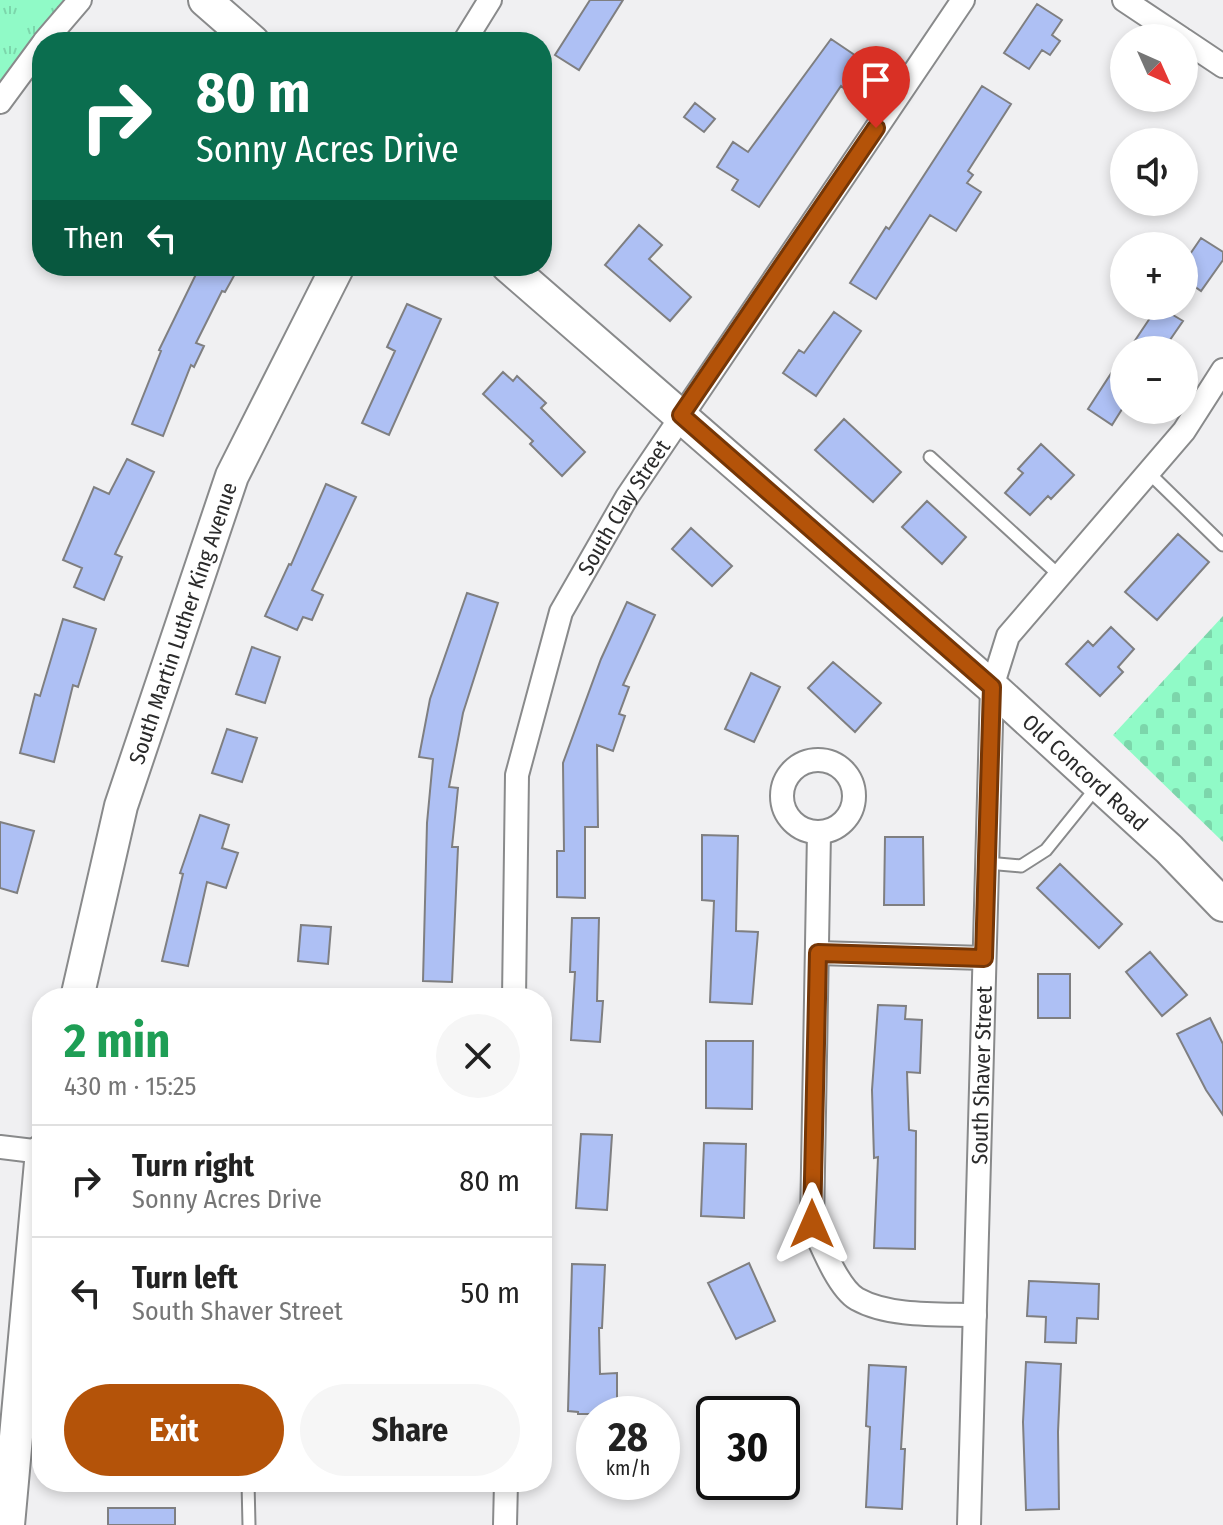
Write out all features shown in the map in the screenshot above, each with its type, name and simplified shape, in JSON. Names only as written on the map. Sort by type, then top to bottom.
[{"type":"street","points":[[53,32],[80,0]]},
{"type":"street","points":[[205,0],[242,32]]},
{"type":"street","points":[[470,32],[490,0]]},
{"type":"street","name":"South Clay Street","points":[[514,988],[517,775],[561,612],[627,497],[963,0]]},
{"type":"street","points":[[1124,0],[1160,24]]},
{"type":"street","points":[[1198,50],[1223,66]]},
{"type":"street","points":[[0,102],[32,59]]},
{"type":"street","name":"South Martin Luther King Avenue","points":[[79,988],[121,806],[232,476],[333,276]]},
{"type":"street","name":"Old Concord Road","points":[[520,276],[992,687],[1169,849],[1223,905]]},
{"type":"street","name":"South Shaver Street","points":[[969,1525],[992,687],[1008,636],[1184,431],[1223,370]]},
{"type":"street","points":[[819,832],[812,1224],[833,1269],[856,1298],[904,1314],[975,1315]]},
{"type":"street","points":[[818,953],[984,958]]},
{"type":"street","points":[[0,1147],[32,1151]]},
{"type":"street","points":[[8,1525],[26,1384],[32,1297]]},
{"type":"street","points":[[505,1525],[506,1492]]},
{"type":"lane","points":[[930,457],[1060,576]]},
{"type":"lane","points":[[1149,473],[1223,545]]},
{"type":"lane","points":[[987,863],[1021,866],[1046,850],[1099,784]]},
{"type":"lane","points":[[248,1492],[249,1525]]},
{"type":"green space","points":[[0,0],[66,0],[45,32],[32,32],[32,52],[0,100]]},
{"type":"green space","points":[[1223,616],[1223,842],[1113,735]]},
{"type":"building","points":[[590,0],[623,0],[579,70],[555,55]]},
{"type":"building","points":[[1037,4],[1062,20],[1052,35],[1060,41],[1050,55],[1042,50],[1029,69],[1004,53]]},
{"type":"building","points":[[831,39],[865,62],[846,90],[841,86],[759,207],[732,190],[738,180],[717,167],[733,142],[748,152]]},
{"type":"building","points":[[982,86],[1011,104],[968,171],[973,175],[967,183],[981,192],[956,231],[930,215],[876,299],[850,283]]},
{"type":"building","points":[[695,103],[715,119],[704,132],[684,117]]},
{"type":"building","points":[[639,225],[662,245],[649,259],[691,297],[670,321],[605,265]]},
{"type":"building","points":[[1201,238],[1223,252],[1223,260],[1201,291],[1198,289],[1198,242]]},
{"type":"building","points":[[195,276],[234,276],[225,292],[222,291],[196,343],[204,346],[194,367],[191,365],[163,436],[132,424],[159,350]]},
{"type":"building","points":[[407,304],[441,319],[389,435],[362,423],[395,351],[387,347]]},
{"type":"building","points":[[834,312],[861,331],[816,396],[783,373],[799,350],[804,353]]},
{"type":"building","points":[[1149,320],[1183,321],[1173,336],[1138,336]]},
{"type":"building","points":[[503,372],[513,381],[517,376],[546,403],[541,408],[585,452],[562,476],[530,444],[533,441],[483,394]]},
{"type":"building","points":[[1110,375],[1110,424],[1088,409]]},
{"type":"building","points":[[844,419],[901,472],[873,502],[815,450]]},
{"type":"building","points":[[1041,444],[1074,475],[1030,515],[1005,493],[1023,473],[1018,469]]},
{"type":"building","points":[[127,459],[154,472],[115,554],[122,557],[104,600],[74,587],[82,568],[63,560],[94,487],[109,494]]},
{"type":"building","points":[[326,484],[356,497],[312,590],[323,595],[312,620],[303,617],[297,630],[265,616]]},
{"type":"building","points":[[927,501],[966,537],[942,564],[902,527]]},
{"type":"building","points":[[691,528],[732,566],[712,586],[672,549]]},
{"type":"building","points":[[1178,534],[1209,562],[1157,620],[1125,592]]},
{"type":"building","points":[[467,593],[498,603],[463,713],[449,787],[458,788],[452,847],[458,847],[452,982],[423,981],[427,823],[433,759],[419,757],[430,699]]},
{"type":"building","points":[[627,602],[655,615],[623,685],[629,687],[619,714],[625,716],[613,751],[597,745],[598,827],[585,827],[585,898],[557,897],[557,851],[564,851],[563,763],[601,659]]},
{"type":"building","points":[[63,619],[96,629],[78,687],[73,685],[54,762],[20,753],[35,694],[40,696]]},
{"type":"building","points":[[1111,627],[1134,649],[1118,667],[1123,672],[1100,696],[1066,664],[1088,641],[1093,646]]},
{"type":"building","points":[[252,647],[280,657],[265,703],[236,694]]},
{"type":"building","points":[[833,662],[881,703],[855,732],[808,688]]},
{"type":"building","points":[[751,673],[780,687],[754,742],[725,729]]},
{"type":"building","points":[[227,729],[257,738],[242,782],[212,773]]},
{"type":"building","points":[[200,815],[229,825],[222,848],[238,853],[226,888],[207,882],[188,966],[162,961],[183,874],[180,873]]},
{"type":"building","points":[[0,822],[34,831],[17,893],[0,888]]},
{"type":"building","points":[[702,835],[738,836],[736,931],[758,932],[752,1004],[710,1002],[714,901],[702,900]]},
{"type":"building","points":[[885,837],[923,837],[924,905],[884,905]]},
{"type":"building","points":[[1060,864],[1122,924],[1099,948],[1037,888]]},
{"type":"building","points":[[572,918],[599,918],[597,1001],[603,1001],[600,1042],[571,1040],[575,972],[570,972]]},
{"type":"building","points":[[301,925],[331,927],[328,964],[298,961]]},
{"type":"building","points":[[1150,952],[1187,995],[1162,1016],[1126,972]]},
{"type":"building","points":[[1038,974],[1070,974],[1070,1018],[1038,1018]]},
{"type":"building","points":[[878,1005],[906,1006],[905,1019],[922,1020],[920,1073],[907,1072],[909,1130],[916,1131],[915,1249],[874,1248],[878,1157],[874,1158],[872,1090]]},
{"type":"building","points":[[1210,1018],[1223,1044],[1223,1115],[1206,1090],[1177,1034]]},
{"type":"building","points":[[706,1041],[753,1041],[752,1109],[706,1108]]},
{"type":"building","points":[[581,1134],[612,1135],[607,1210],[576,1208]]},
{"type":"building","points":[[704,1143],[746,1144],[744,1218],[701,1216]]},
{"type":"building","points":[[749,1263],[775,1321],[736,1339],[708,1283]]},
{"type":"building","points":[[572,1264],[605,1265],[602,1328],[599,1328],[600,1374],[617,1373],[617,1396],[576,1396],[576,1412],[568,1411]]},
{"type":"building","points":[[1029,1281],[1099,1284],[1098,1319],[1077,1318],[1076,1343],[1045,1342],[1046,1317],[1027,1316]]},
{"type":"building","points":[[1026,1362],[1061,1364],[1059,1509],[1026,1510],[1023,1422]]},
{"type":"building","points":[[869,1365],[906,1367],[901,1449],[905,1449],[902,1509],[866,1507]]},
{"type":"building","points":[[108,1508],[175,1508],[175,1525],[108,1525]]},
{"type":"route","points":[[812,1224],[818,953],[984,958],[992,687],[681,415],[876,128]]}]
